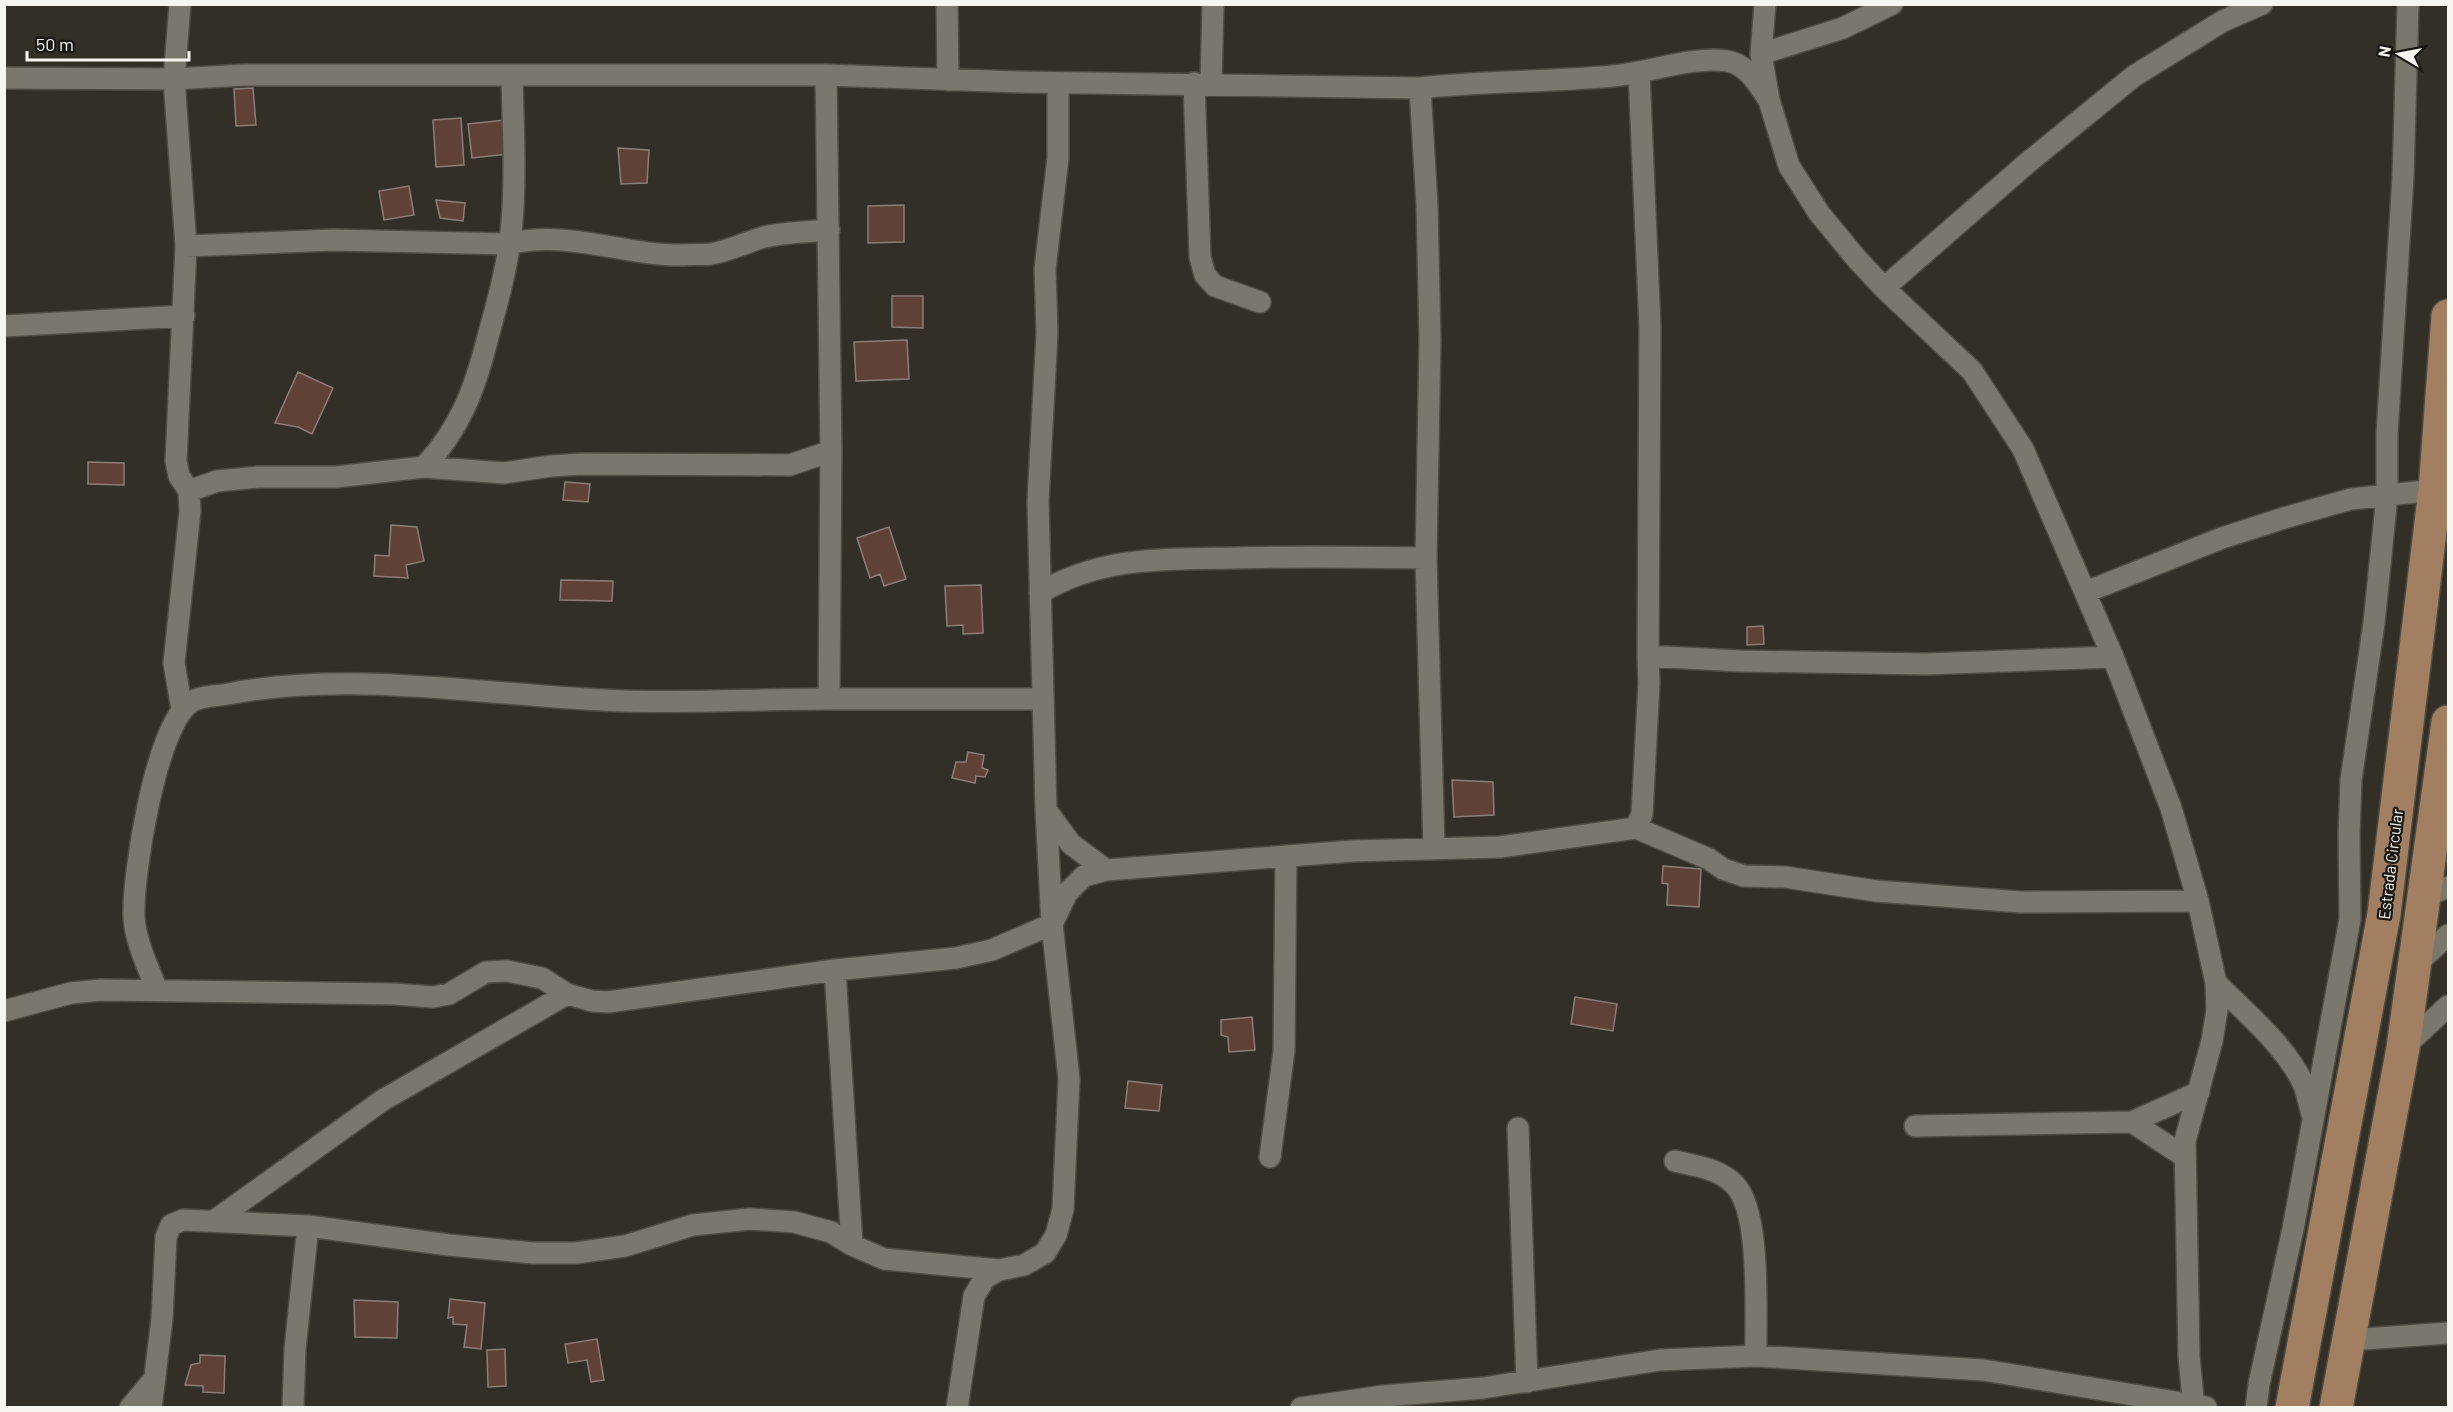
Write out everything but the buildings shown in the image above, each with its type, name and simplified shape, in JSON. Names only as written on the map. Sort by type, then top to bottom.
[{"type":"main road","name":"Estrada Circular","points":[[2292,1407],[2384,914],[2435,490],[2448,316]]},
{"type":"main road","points":[[2336,1407],[2403,1048],[2416,964],[2437,892],[2448,722]]},
{"type":"street","points":[[180,4],[174,79],[186,246],[176,461],[179,476],[189,491],[190,511],[174,663],[182,710]]},
{"type":"street","points":[[947,4],[948,80]]},
{"type":"street","points":[[1213,4],[1202,83],[1200,247],[1205,275],[1215,286],[1260,302]]},
{"type":"street","points":[[1301,1407],[1383,1396],[1484,1398],[1527,1382],[1660,1360],[1756,1356],[1983,1370],[2198,1406],[2189,1357],[2185,1141],[2212,1041],[2217,1010],[2216,983],[2198,902],[2171,808],[2113,657],[2023,449],[1972,371],[1884,288],[1856,258],[1801,187],[1789,166],[1769,100],[1761,54],[1765,4]]},
{"type":"street","points":[[1761,54],[1843,28],[1892,4]]},
{"type":"street","points":[[1884,288],[2025,165],[2134,76],[2225,13],[2262,4]]},
{"type":"street","points":[[2256,1407],[2314,1121],[2350,920],[2351,780],[2374,623],[2387,496],[2387,434],[2403,188],[2408,4]]},
{"type":"street","points":[[4,78],[174,79],[246,75],[825,75],[1058,83],[1202,83],[1419,88],[1613,76],[1704,62],[1728,61],[1751,74],[1769,100]]},
{"type":"street","points":[[1636,828],[1642,814],[1649,683],[1650,328],[1639,72]]},
{"type":"street","points":[[424,467],[439,451],[461,417],[477,380],[502,283],[512,220],[512,75]]},
{"type":"street","points":[[825,75],[831,451],[829,699]]},
{"type":"street","points":[[150,1407],[156,1378],[162,1319],[166,1237],[171,1225],[183,1220],[308,1226],[501,1250],[576,1253],[625,1246],[693,1225],[750,1219],[795,1222],[831,1232],[852,1245],[884,1259],[999,1270],[1024,1265],[1045,1253],[1056,1235],[1063,1209],[1069,1079],[1052,924],[1046,810],[1038,501],[1047,333],[1045,269],[1058,158],[1058,83]]},
{"type":"street","points":[[1419,88],[1427,205],[1429,318],[1426,558],[1434,849]]},
{"type":"street","points":[[186,246],[333,240],[509,244],[528,239],[550,239],[652,253],[712,254],[766,236],[828,230]]},
{"type":"street","points":[[4,326],[184,316]]},
{"type":"street","points":[[189,491],[217,481],[258,477],[347,476],[424,467],[504,473],[582,464],[790,465],[831,451]]},
{"type":"street","points":[[2086,592],[2222,538],[2284,518],[2351,499],[2435,490]]},
{"type":"street","points":[[1040,593],[1059,582],[1089,572],[1120,563],[1151,559],[1302,556],[1426,558]]},
{"type":"street","points":[[1648,656],[1740,661],[1926,664],[2113,657]]},
{"type":"street","points":[[157,990],[140,948],[134,920],[135,888],[145,822],[156,777],[173,723],[182,710],[193,701],[249,690],[311,683],[418,687],[626,701],[1043,699]]},
{"type":"street","points":[[1046,810],[1071,844],[1106,870]]},
{"type":"street","points":[[4,1011],[71,993],[101,990],[394,993],[433,997],[449,994],[486,972],[507,971],[542,978],[567,994],[591,1001],[608,1002],[835,970],[956,958],[992,950],[1052,924],[1067,893],[1084,876],[1106,870],[1353,851],[1500,847],[1636,828],[1708,859],[1723,869],[1744,876],[1785,877],[1876,891],[2021,902],[2198,902]]},
{"type":"street","points":[[1270,1157],[1284,1051],[1286,856]]},
{"type":"street","points":[[2416,964],[2448,935]]},
{"type":"street","points":[[835,970],[852,1245]]},
{"type":"street","points":[[2216,983],[2261,1028],[2287,1059],[2303,1083],[2314,1121]]},
{"type":"street","points":[[214,1221],[383,1100],[567,994]]},
{"type":"street","points":[[2403,1048],[2448,1006]]},
{"type":"street","points":[[1915,1126],[2132,1122],[2199,1092]]},
{"type":"street","points":[[2132,1122],[2185,1157]]},
{"type":"street","points":[[1518,1128],[1527,1382]]},
{"type":"street","points":[[1675,1161],[1716,1171],[1735,1185],[1746,1203],[1753,1228],[1756,1356]]},
{"type":"street","points":[[293,1407],[295,1349],[308,1226]]},
{"type":"street","points":[[957,1407],[974,1296],[985,1278],[999,1270]]},
{"type":"street","points":[[2350,1340],[2448,1333]]},
{"type":"street","points":[[130,1407],[156,1378]]}]
